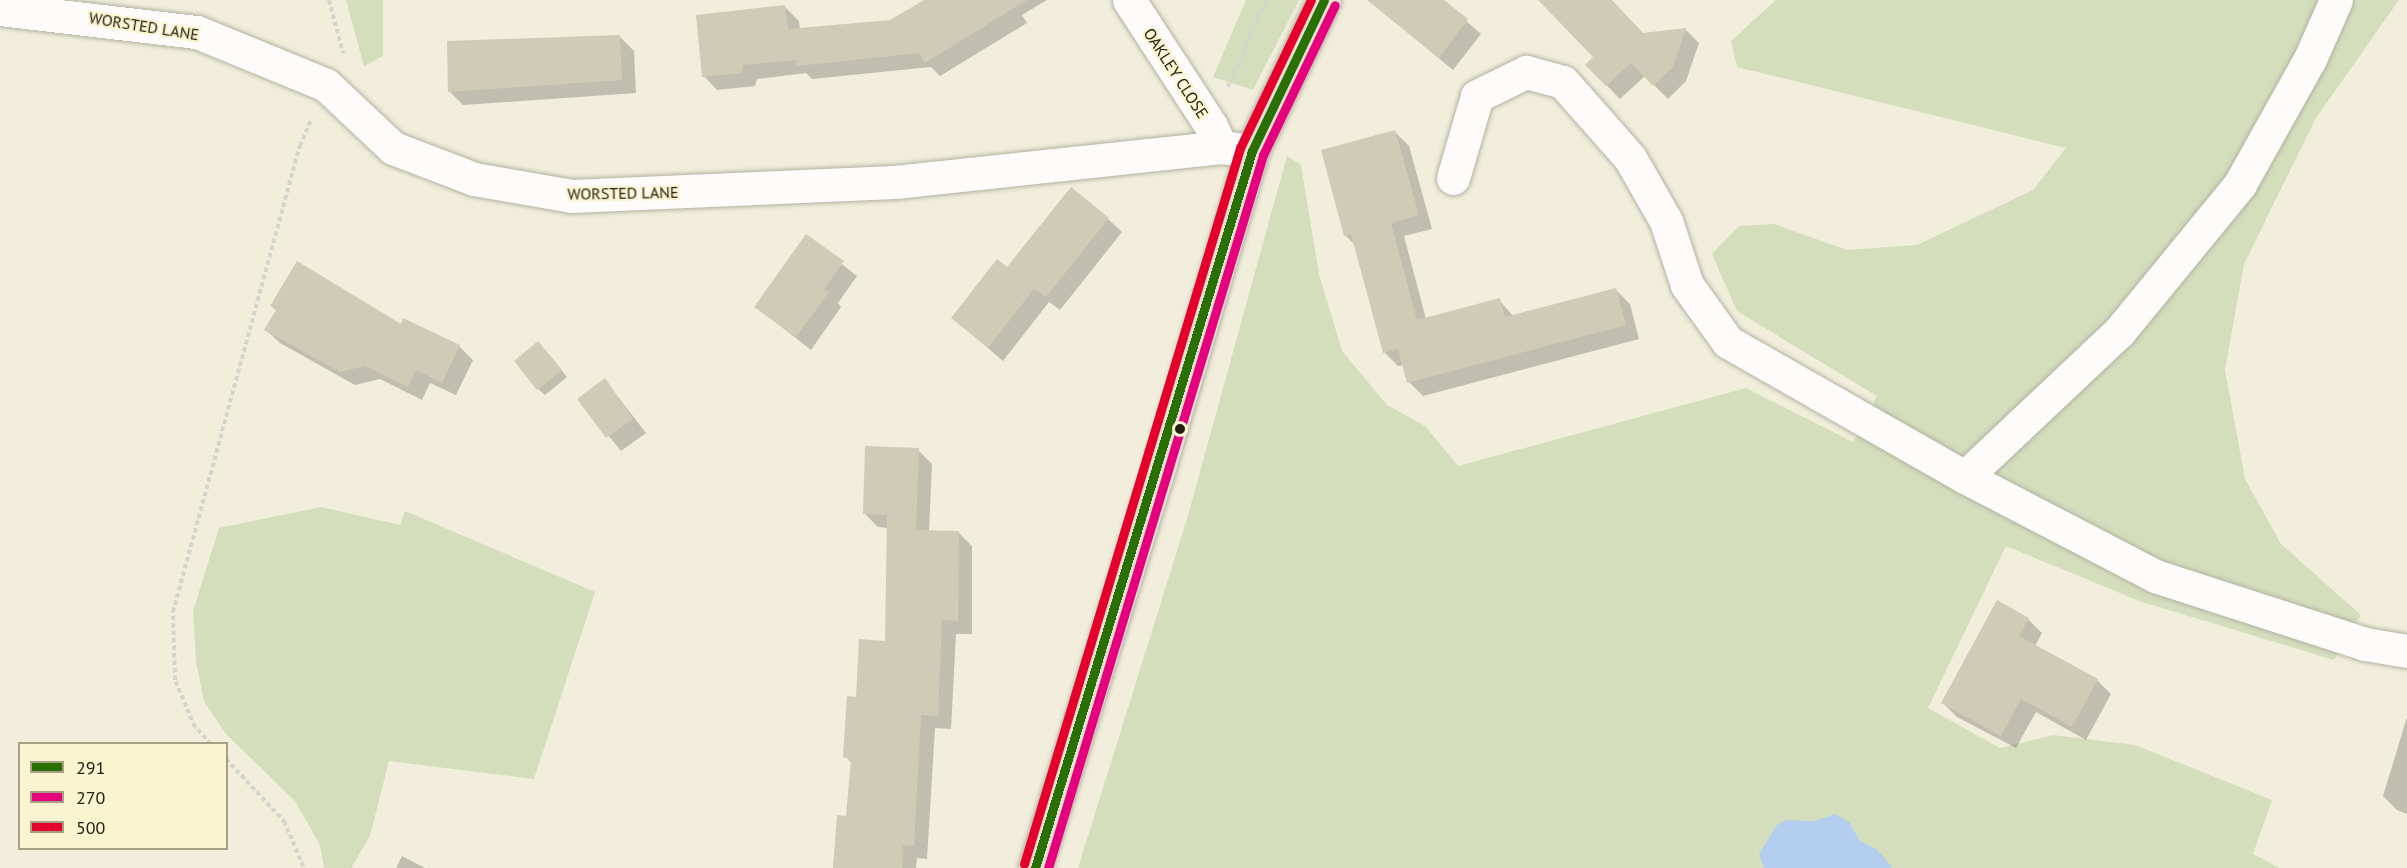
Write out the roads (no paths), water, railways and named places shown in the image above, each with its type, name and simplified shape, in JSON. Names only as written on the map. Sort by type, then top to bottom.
[{"type":"highway","points":[[1035,868],[1156,478],[1228,142],[1324,0]]},
{"type":"street","name":"OAKLEY CLOSE","points":[[1129,0],[1228,142]]},
{"type":"street","points":[[1965,477],[2119,332],[2240,184],[2310,59],[2336,0]]},
{"type":"street","name":"WORSTED LANE","points":[[0,9],[197,32],[327,85],[393,148],[474,179],[571,196],[895,182],[1228,142]]},
{"type":"street","points":[[1453,178],[1478,96],[1526,72],[1563,82],[1630,158],[1666,220],[1687,285],[1728,342],[1965,477],[2155,576],[2365,644],[2407,651]]},
{"type":"water","points":[[1835,814],[1849,822],[1859,840],[1876,849],[1893,868],[1764,868],[1759,854],[1777,825],[1786,820],[1815,821]]}]
